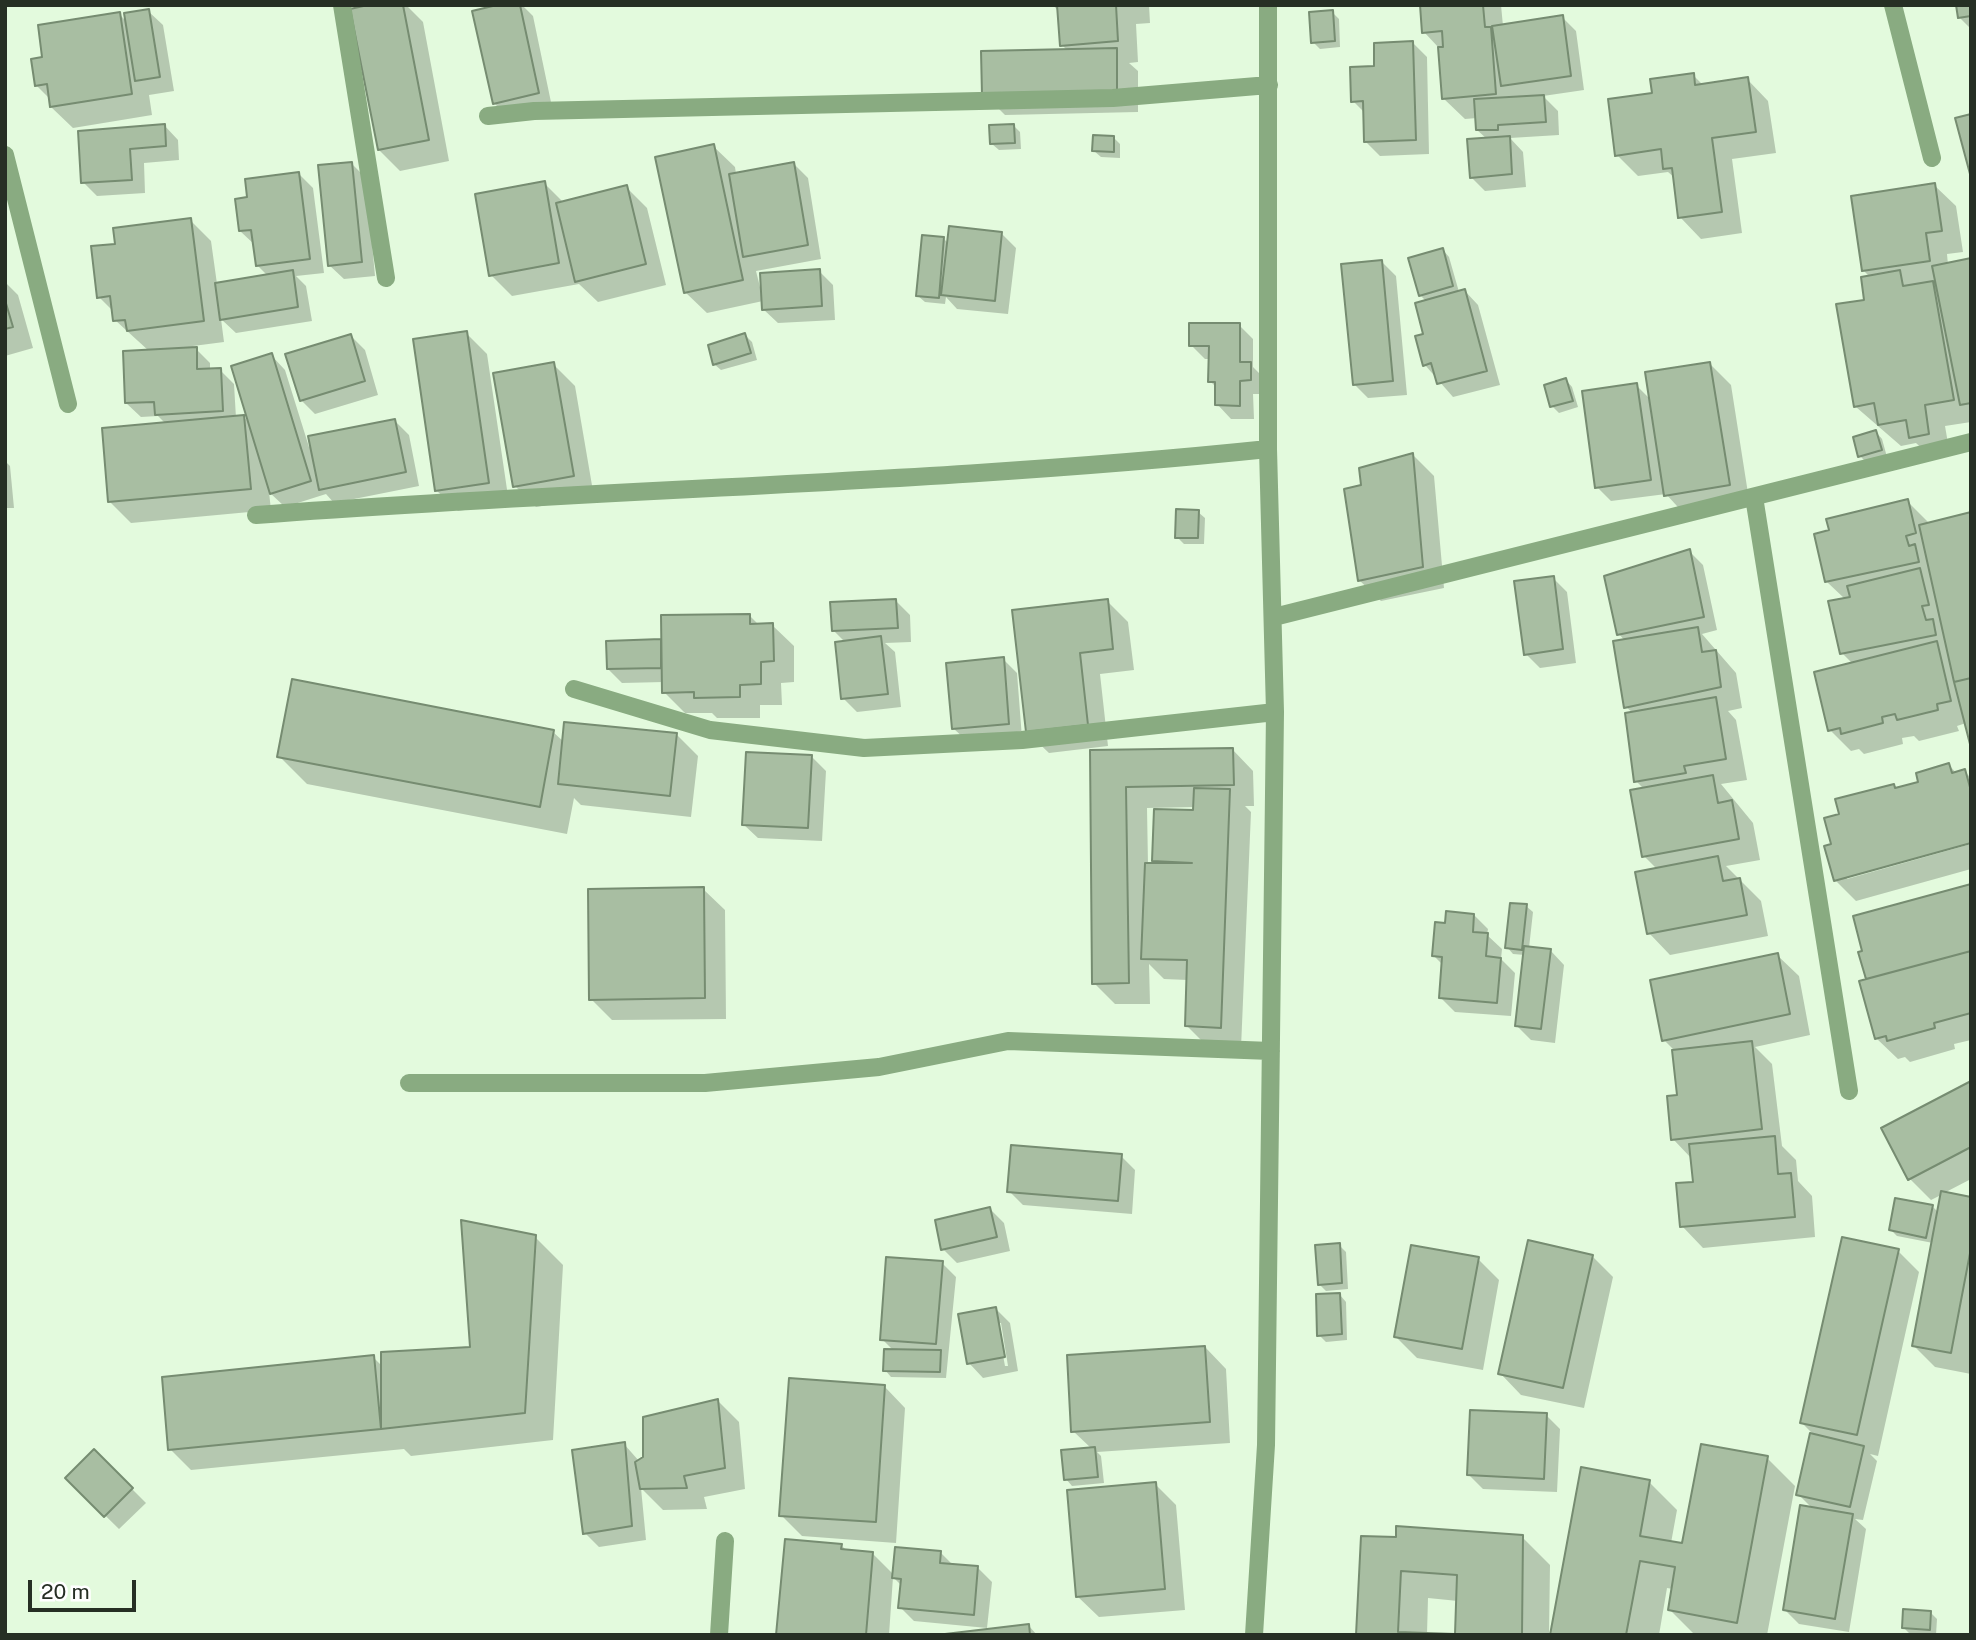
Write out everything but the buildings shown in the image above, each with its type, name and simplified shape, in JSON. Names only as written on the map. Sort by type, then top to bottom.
[{"type":"street","points":[[342,5],[386,278]]},
{"type":"street","points":[[1254,1635],[1266,1445],[1275,712],[1268,449],[1268,5]]},
{"type":"street","points":[[1893,5],[1932,158]]},
{"type":"street","points":[[488,116],[534,111],[1113,98],[1269,85]]},
{"type":"street","points":[[5,155],[68,404]]},
{"type":"street","points":[[1274,617],[1971,443]]},
{"type":"street","points":[[256,515],[471,498],[1098,466],[1268,449]]},
{"type":"street","points":[[1754,497],[1849,1091]]},
{"type":"street","points":[[574,689],[710,730],[864,748],[1022,740],[1275,712]]},
{"type":"street","points":[[409,1083],[705,1083],[879,1067],[1007,1041],[1271,1051]]},
{"type":"street","points":[[719,1635],[725,1541]]}]
